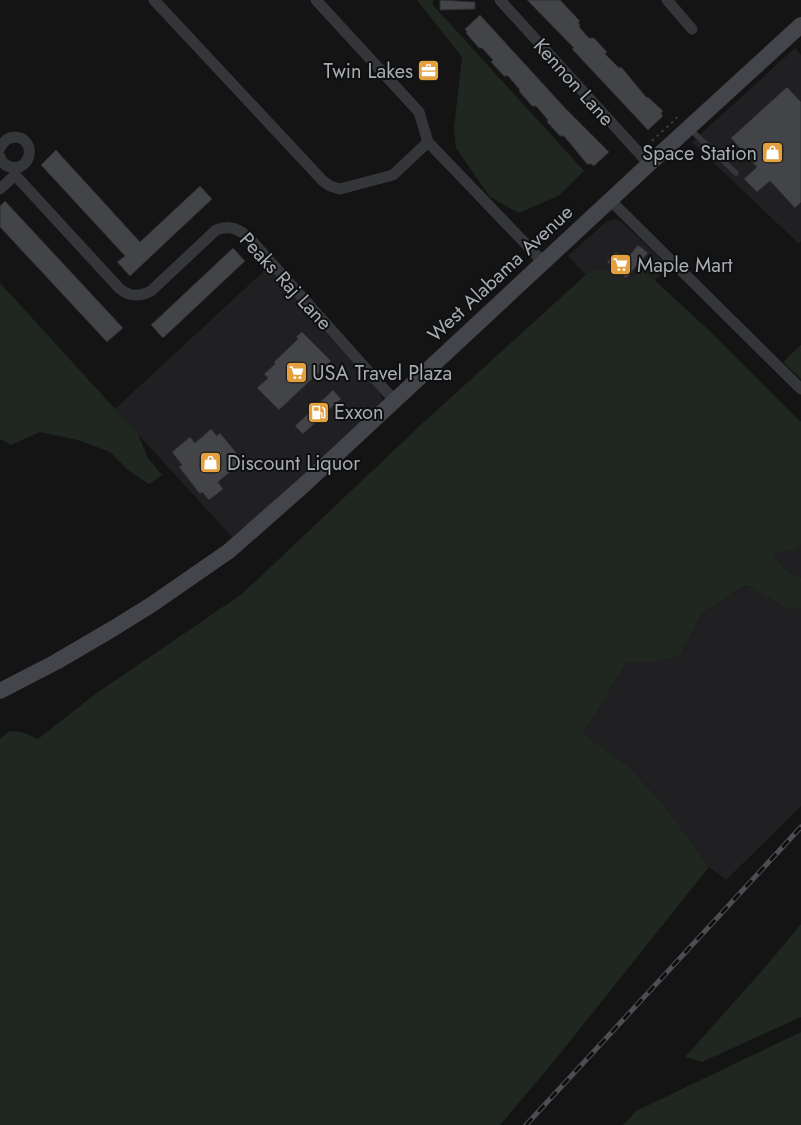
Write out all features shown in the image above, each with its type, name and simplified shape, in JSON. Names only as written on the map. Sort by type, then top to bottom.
[{"type":"main road","name":"West Alabama Avenue","points":[[0,691],[56,662],[114,628],[229,551],[305,484],[610,200],[644,158],[684,120],[801,25]]},
{"type":"street","points":[[154,0],[323,181],[330,186],[340,190],[393,175],[428,142]]},
{"type":"street","points":[[316,0],[419,112],[428,142],[544,262]]},
{"type":"street","name":"Kennon Lane","points":[[500,0],[644,158]]},
{"type":"street","points":[[667,0],[692,29]]},
{"type":"street","points":[[0,148],[4,142],[13,137],[26,142],[30,152],[27,161],[0,188]]},
{"type":"street","points":[[0,157],[14,172]]},
{"type":"street","name":"Peaks Raj Lane","points":[[14,172],[119,288],[129,295],[140,295],[151,291],[216,230],[227,227],[239,230],[276,267],[394,400]]},
{"type":"street","points":[[610,200],[801,389]]},
{"type":"lane","points":[[684,120],[736,172]]},
{"type":"path","points":[[644,158],[675,120],[684,120]]},
{"type":"shaded area","points":[[417,0],[433,0],[433,5],[584,171],[558,196],[519,213],[490,197],[456,148],[454,128],[462,57]]},
{"type":"shaded area","points":[[795,48],[801,55],[801,241],[799,244],[692,142]]},
{"type":"shaded area","points":[[615,219],[622,222],[669,267],[655,280],[648,274],[627,281],[590,271],[586,275],[568,256],[607,221]]},
{"type":"shaded area","points":[[267,268],[294,295],[379,391],[383,402],[301,480],[232,537],[115,409]]},
{"type":"shaded area","points":[[611,270],[627,281],[639,271],[648,274],[715,336],[801,422],[801,544],[796,549],[773,554],[787,571],[801,578],[801,609],[786,608],[747,585],[702,613],[679,657],[651,662],[627,662],[583,734],[626,764],[662,802],[709,867],[555,1060],[500,1125],[0,1125],[0,739],[9,731],[22,732],[38,739],[94,695],[242,594],[424,422],[590,271]]},
{"type":"shaded area","points":[[0,283],[138,434],[148,458],[162,475],[149,484],[128,470],[110,452],[78,440],[40,432],[11,445],[0,439]]},
{"type":"shaded area","points":[[801,345],[801,379],[783,362]]},
{"type":"shaded area","points":[[801,544],[801,578],[787,571],[773,554],[796,549]]},
{"type":"shaded area","points":[[748,585],[786,608],[801,609],[801,806],[726,880],[709,867],[662,802],[626,764],[583,734],[627,662],[651,662],[679,657],[702,613]]},
{"type":"shaded area","points":[[801,924],[801,1017],[702,1062],[685,1057],[761,972]]},
{"type":"shaded area","points":[[801,1032],[801,1125],[623,1125],[636,1111]]},
{"type":"building","points":[[440,0],[475,2],[475,9],[440,10]]},
{"type":"building","points":[[527,0],[560,0],[580,21],[578,22],[579,27],[589,38],[594,38],[607,52],[605,54],[618,67],[622,68],[646,97],[663,111],[661,113],[663,116],[648,130],[572,49],[574,48]]},
{"type":"building","points":[[480,15],[566,109],[609,152],[594,166],[587,164],[564,136],[560,136],[536,106],[532,106],[508,76],[504,76],[491,62],[493,60],[466,33],[465,29]]},
{"type":"building","name":"Space Station","points":[[787,87],[801,102],[801,202],[795,208],[770,181],[757,192],[744,179],[757,167],[731,138]]},
{"type":"building","points":[[56,150],[140,242],[200,186],[212,199],[130,276],[117,262],[125,256],[41,165]]},
{"type":"building","points":[[5,201],[123,328],[107,342],[0,227],[0,206]]},
{"type":"building","points":[[638,245],[648,253],[626,278],[607,262],[616,252],[626,260]]},
{"type":"building","points":[[233,248],[245,261],[163,338],[151,325]]},
{"type":"building","name":"USA Travel Plaza","points":[[302,332],[331,361],[279,410],[257,388],[268,378],[264,374],[298,339],[296,337]]},
{"type":"building","points":[[333,390],[341,399],[303,434],[295,426]]},
{"type":"building","name":"Discount Liquor","points":[[211,429],[217,436],[220,433],[243,461],[218,482],[223,489],[209,500],[202,492],[200,494],[179,467],[182,465],[172,452],[190,437],[195,443]]},
{"type":"railway","points":[[526,1125],[801,827]]},
{"type":"place","name":"Twin Lakes","points":[[429,71]]},
{"type":"place","name":"Space Station","points":[[773,153]]},
{"type":"place","name":"Maple Mart","points":[[621,265]]},
{"type":"place","name":"USA Travel Plaza","points":[[296,373]]},
{"type":"place","name":"Exxon","points":[[318,412]]},
{"type":"place","name":"Discount Liquor","points":[[211,463]]}]
